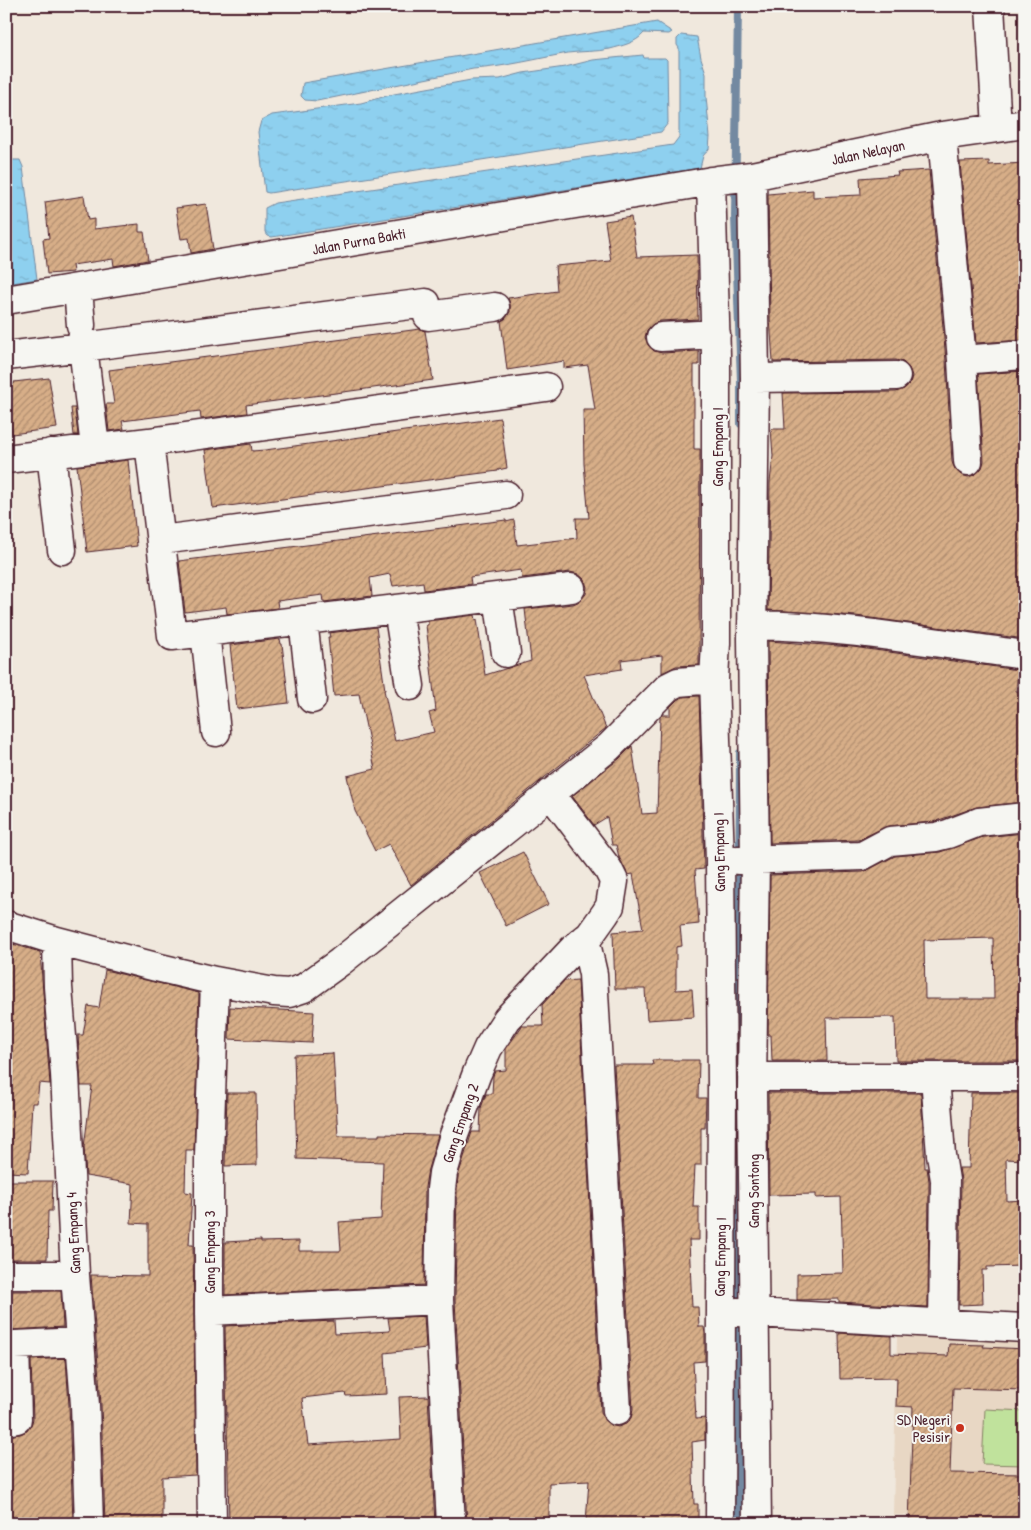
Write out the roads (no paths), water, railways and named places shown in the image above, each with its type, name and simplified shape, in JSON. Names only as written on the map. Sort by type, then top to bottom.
[{"type":"street","points":[[990,6],[997,128]]},
{"type":"street","name":"Jalan Nelayan","points":[[715,180],[750,176],[942,136],[1025,124]]},
{"type":"street","points":[[942,136],[962,360],[968,461]]},
{"type":"street","points":[[750,176],[734,355],[738,860],[862,856],[890,841],[936,837],[979,822],[1025,817]]},
{"type":"street","name":"Jalan Purna Bakti","points":[[6,300],[715,180]]},
{"type":"street","name":"Gang Empang I","points":[[715,180],[734,355],[737,638],[714,679],[738,860],[741,1086],[737,1312],[720,1524]]},
{"type":"street","points":[[78,289],[96,447]]},
{"type":"street","points":[[6,356],[82,336],[426,303],[428,316],[495,307]]},
{"type":"street","points":[[661,336],[734,355],[896,376]]},
{"type":"street","points":[[962,360],[1025,355]]},
{"type":"street","points":[[6,459],[149,442],[546,387]]},
{"type":"street","points":[[149,442],[172,636],[571,588]]},
{"type":"street","points":[[51,453],[62,550]]},
{"type":"street","points":[[161,540],[506,495]]},
{"type":"street","points":[[498,597],[506,653]]},
{"type":"street","points":[[398,609],[410,686]]},
{"type":"street","points":[[303,620],[312,699]]},
{"type":"street","points":[[737,638],[783,625],[853,632],[1025,655]]},
{"type":"street","points":[[205,632],[216,732]]},
{"type":"street","points":[[6,926],[57,941],[216,981],[274,992],[289,993],[304,988],[340,962],[550,792],[609,747],[668,687],[678,682],[714,679]]},
{"type":"street","name":"Gang Empang 2","points":[[451,1524],[439,1300],[440,1189],[443,1173],[454,1135],[488,1048],[507,1019],[590,935],[610,906],[614,881],[608,869],[550,792]]},
{"type":"street","points":[[585,939],[593,974],[617,1412]]},
{"type":"street","name":"Gang Empang 4","points":[[57,941],[75,1275],[85,1405],[89,1524]]},
{"type":"street","name":"Gang Empang 3","points":[[212,1524],[209,1155],[216,981]]},
{"type":"street","points":[[741,1086],[936,1077],[1025,1077]]},
{"type":"street","points":[[936,1077],[941,1155],[945,1180],[942,1323]]},
{"type":"street","points":[[6,1275],[75,1275]]},
{"type":"street","points":[[209,1311],[439,1300]]},
{"type":"street","points":[[757,1524],[737,1312],[1025,1328]]},
{"type":"street","points":[[6,1421],[17,1419],[14,1346],[80,1342]]},
{"type":"water","points":[[657,22],[672,32],[669,34],[644,33],[633,42],[610,49],[568,53],[508,65],[473,69],[317,101],[305,100],[301,96],[303,83]]},
{"type":"water","points":[[681,35],[697,37],[706,73],[710,137],[709,149],[703,156],[700,168],[272,237],[268,236],[265,232],[265,208],[275,203],[673,145],[679,137],[679,48],[677,39]]},
{"type":"water","points":[[643,55],[644,58],[665,58],[667,60],[668,123],[661,132],[269,193],[265,192],[258,132],[261,121],[272,115],[361,103],[394,94],[471,80],[500,79],[593,60]]},
{"type":"water","points":[[6,160],[20,160],[23,167],[37,279],[6,284]]},
{"type":"waterway","points":[[738,6],[735,216],[741,424]]},
{"type":"waterway","points":[[739,1032],[740,753]]},
{"type":"waterway","points":[[738,1524],[739,1123]]},
{"type":"place","name":"SD Negeri Pesisir","points":[[960,1428]]}]
